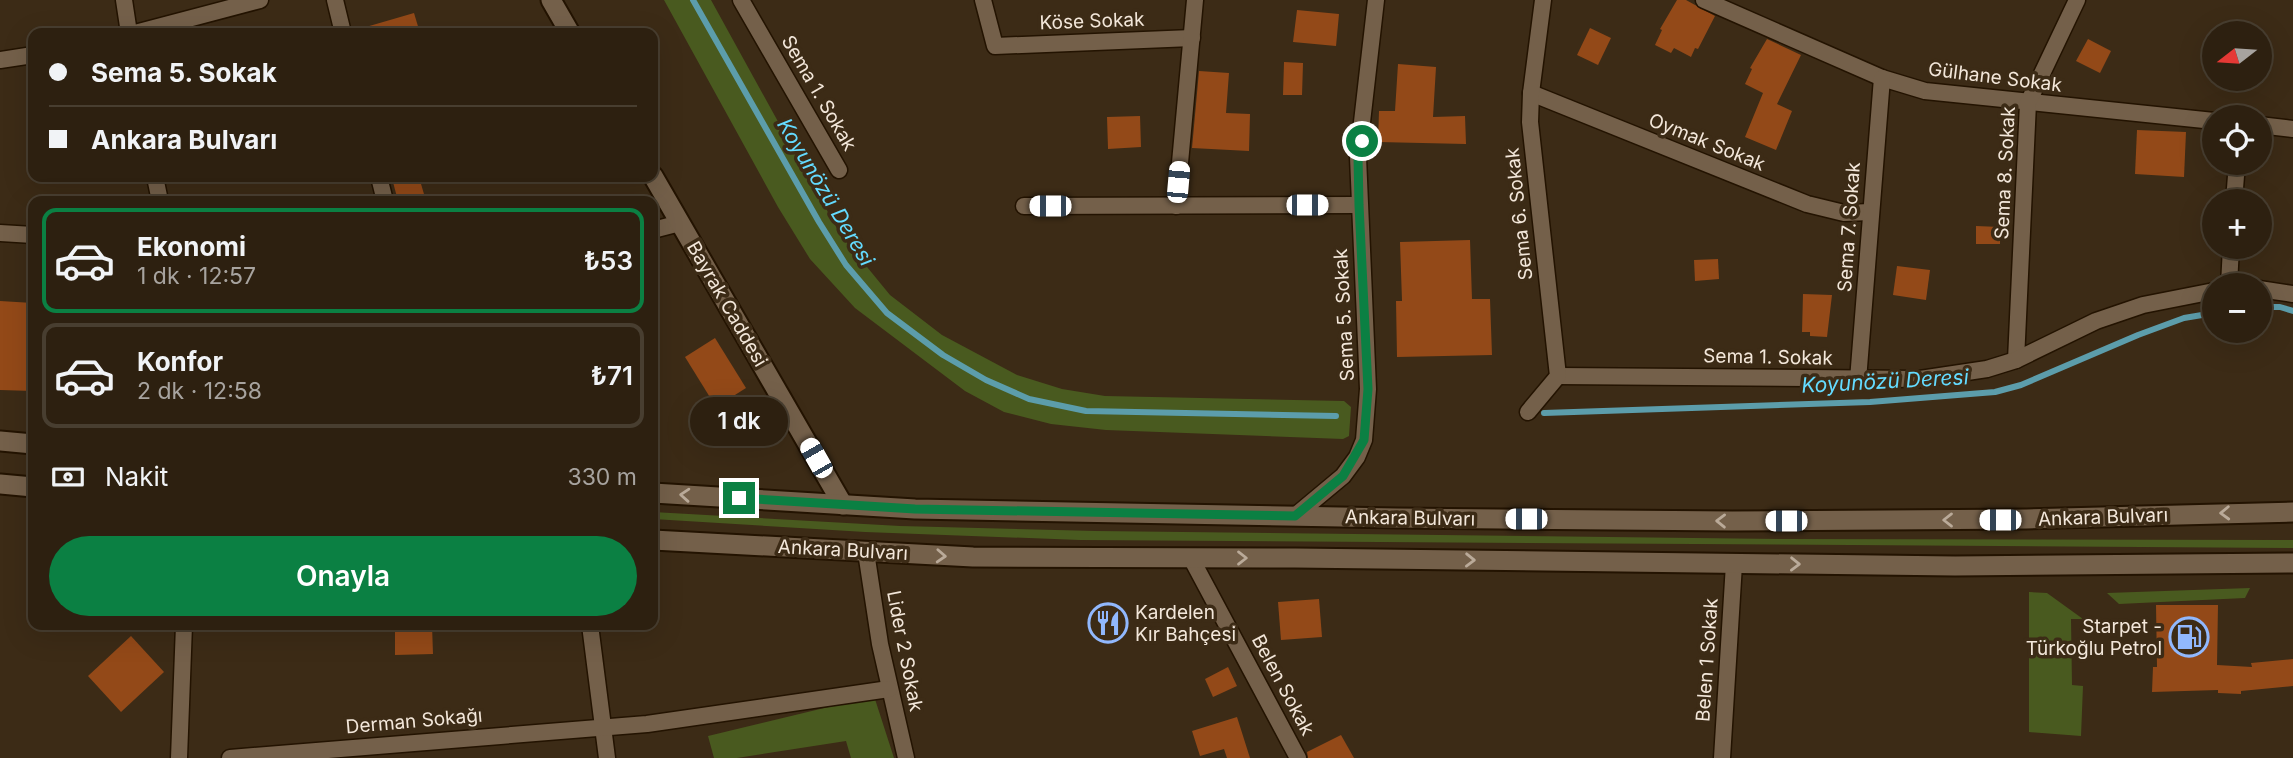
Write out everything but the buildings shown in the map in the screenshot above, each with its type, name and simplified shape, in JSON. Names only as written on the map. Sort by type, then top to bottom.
[{"type":"main road","points":[[551,0],[567,28]]},
{"type":"main road","name":"Bayrak Caddesi","points":[[656,182],[843,505]]},
{"type":"main road","points":[[0,441],[28,444]]},
{"type":"main road","points":[[0,484],[28,487]]},
{"type":"main road","name":"Ankara Bulvarı","points":[[658,493],[929,509],[1295,516],[1746,521],[2027,519],[2293,512]]},
{"type":"main road","name":"Ankara Bulvarı","points":[[658,540],[973,557],[1955,566],[2293,563]]},
{"type":"street","points":[[124,0],[128,28]]},
{"type":"street","points":[[154,28],[260,0]]},
{"type":"street","points":[[335,0],[342,28]]},
{"type":"street","name":"Sema 1. Sokak","points":[[741,0],[839,170]]},
{"type":"street","name":"Köse Sokak","points":[[983,0],[995,46],[1192,38]]},
{"type":"street","points":[[1176,206],[1195,0]]},
{"type":"street","name":"Sema 5. Sokak","points":[[1295,516],[1343,476],[1364,440],[1368,389],[1358,157],[1376,0]]},
{"type":"street","name":"Sema 6. Sokak","points":[[1543,0],[1530,122],[1559,376]]},
{"type":"street","name":"Gülhane Sokak","points":[[1704,0],[1882,78],[1925,91],[2202,120]]},
{"type":"street","name":"Sema 8. Sokak","points":[[2016,360],[2028,103],[2077,0]]},
{"type":"street","points":[[0,60],[28,56]]},
{"type":"street","name":"Sema 7. Sokak","points":[[1858,380],[1882,78]]},
{"type":"street","name":"Oymak Sokak","points":[[1531,93],[1807,204],[1844,214],[1871,212]]},
{"type":"street","points":[[2272,127],[2293,129]]},
{"type":"street","points":[[1024,206],[1359,205]]},
{"type":"street","points":[[658,229],[680,223]]},
{"type":"street","points":[[0,233],[28,235]]},
{"type":"street","points":[[2272,291],[2293,294]]},
{"type":"street","name":"Sema 1. Sokak","points":[[1559,376],[1920,379],[1987,369],[2016,360],[2096,321],[2143,305],[2202,293]]},
{"type":"street","points":[[1528,412],[1559,376]]},
{"type":"street","name":"Lider 2 Sokak","points":[[866,552],[889,689],[906,758]]},
{"type":"street","name":"Belen Sokak","points":[[1191,558],[1298,758]]},
{"type":"street","name":"Belen 1 Sokak","points":[[1722,758],[1734,564]]},
{"type":"street","points":[[179,758],[184,630]]},
{"type":"street","points":[[591,630],[607,758]]},
{"type":"street","name":"Derman Sokağı","points":[[230,758],[648,724],[889,689]]},
{"type":"green space","points":[[664,0],[711,0],[840,234],[890,295],[942,335],[1017,375],[1062,389],[1105,396],[1344,401],[1351,407],[1349,436],[1343,439],[1106,430],[1051,424],[1004,412],[965,391],[855,308],[810,259],[778,207]]},
{"type":"green space","points":[[658,512],[900,526],[1096,531],[1780,539],[2293,540],[2293,548],[1080,540],[865,532],[658,519]]},
{"type":"green space","points":[[2250,588],[2245,598],[2119,604],[2107,593]]},
{"type":"green space","points":[[2029,592],[2047,593],[2083,619],[2071,619],[2072,685],[2083,686],[2081,736],[2029,732]]},
{"type":"green space","points":[[874,696],[894,758],[851,758],[846,741],[737,758],[714,758],[708,736]]},
{"type":"waterway","name":"Koyunözü Deresi","points":[[693,0],[846,265],[887,313],[943,355],[986,380],[1029,399],[1086,411],[1336,416]]},
{"type":"waterway","name":"Koyunözü Deresi","points":[[2272,307],[2293,311]]},
{"type":"waterway","name":"Koyunözü Deresi","points":[[1544,413],[1870,402],[1995,392],[2021,385],[2138,335],[2184,318],[2202,315]]},
{"type":"place","name":"Kardelen Kır Bahçesi","points":[[1108,623]]},
{"type":"place","name":"Starpet - Türkoğlu Petrol","points":[[2189,637]]},
{"type":"route","points":[[739,498],[915,509],[1295,516],[1343,476],[1357,457],[1364,440],[1368,389],[1359,205],[1358,157],[1362,141]]}]
